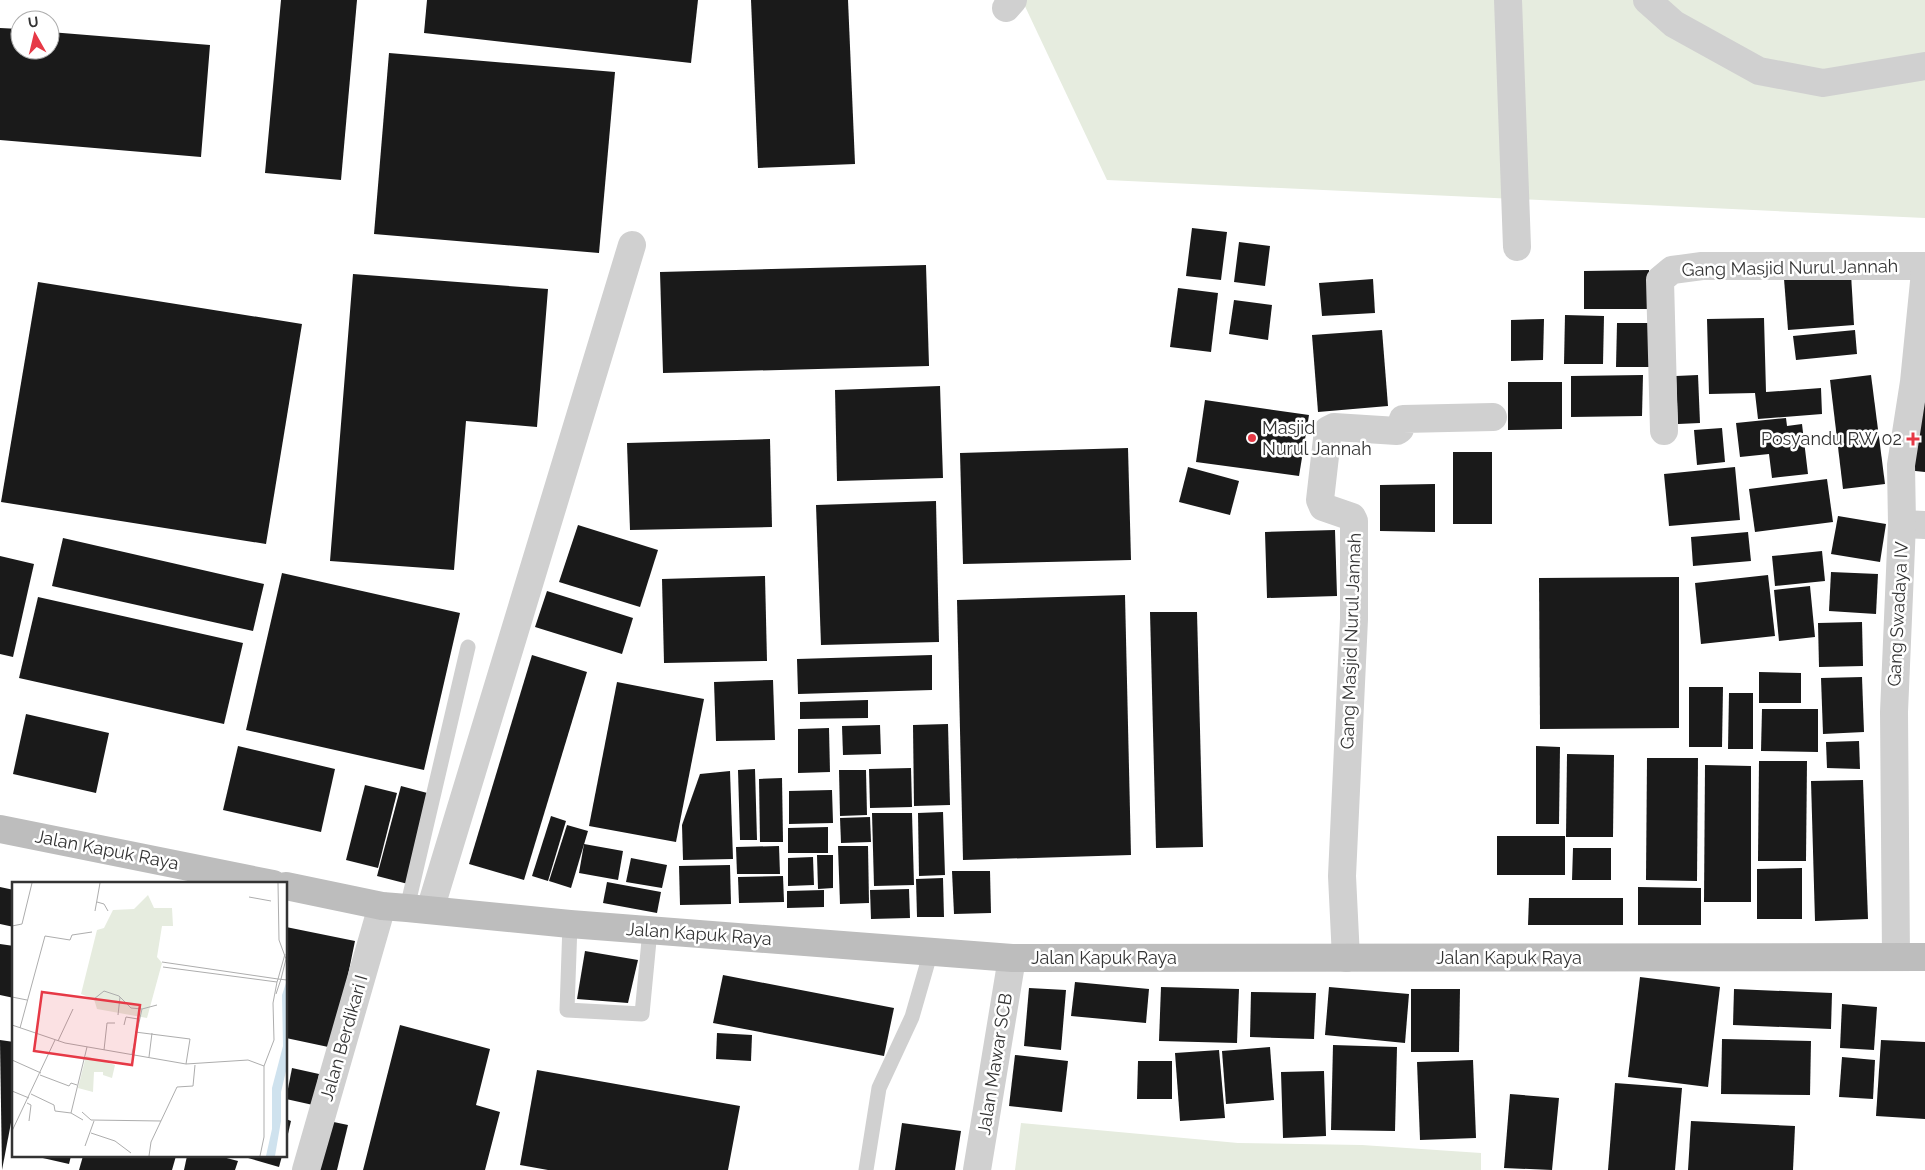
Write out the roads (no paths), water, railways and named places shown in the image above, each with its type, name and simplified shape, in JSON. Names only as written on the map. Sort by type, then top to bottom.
[{"type":"main road","name":"Jalan Kapuk Raya","points":[[0,829],[263,882]]},
{"type":"main road","name":"Jalan Kapuk Raya","points":[[288,886],[407,908],[570,924],[1012,958],[1925,958]]},
{"type":"street","points":[[1508,0],[1517,247]]},
{"type":"street","points":[[1647,0],[1674,24],[1759,71],[1823,83],[1925,66]]},
{"type":"street","name":"Jalan Berdikari I","points":[[306,1170],[407,908],[632,245]]},
{"type":"street","name":"Gang Masjid Nurul Jannah","points":[[1664,431],[1660,280],[1672,270],[1702,266],[1925,266]]},
{"type":"street","name":"Gang Swadaya IV","points":[[1896,957],[1894,712],[1913,524],[1901,466],[1914,382],[1925,272]]},
{"type":"street","name":"Gang Masjid Nurul Jannah","points":[[1346,958],[1342,876],[1354,619],[1354,521],[1352,517],[1323,507],[1320,500],[1328,430],[1334,427],[1396,431],[1400,429],[1403,419],[1493,418]]},
{"type":"street","name":"Jalan Mawar SCB","points":[[977,1170],[1012,958]]},
{"type":"lane","points":[[407,908],[468,647]]},
{"type":"lane","points":[[570,924],[567,1010],[642,1014],[650,930]]},
{"type":"lane","points":[[866,1170],[879,1088],[912,1017],[931,951]]},
{"type":"place","name":"Masjid Nurul Jannah","points":[[1252,438]]},
{"type":"place","name":"Posyandu RW 02","points":[[1913,439]]}]
